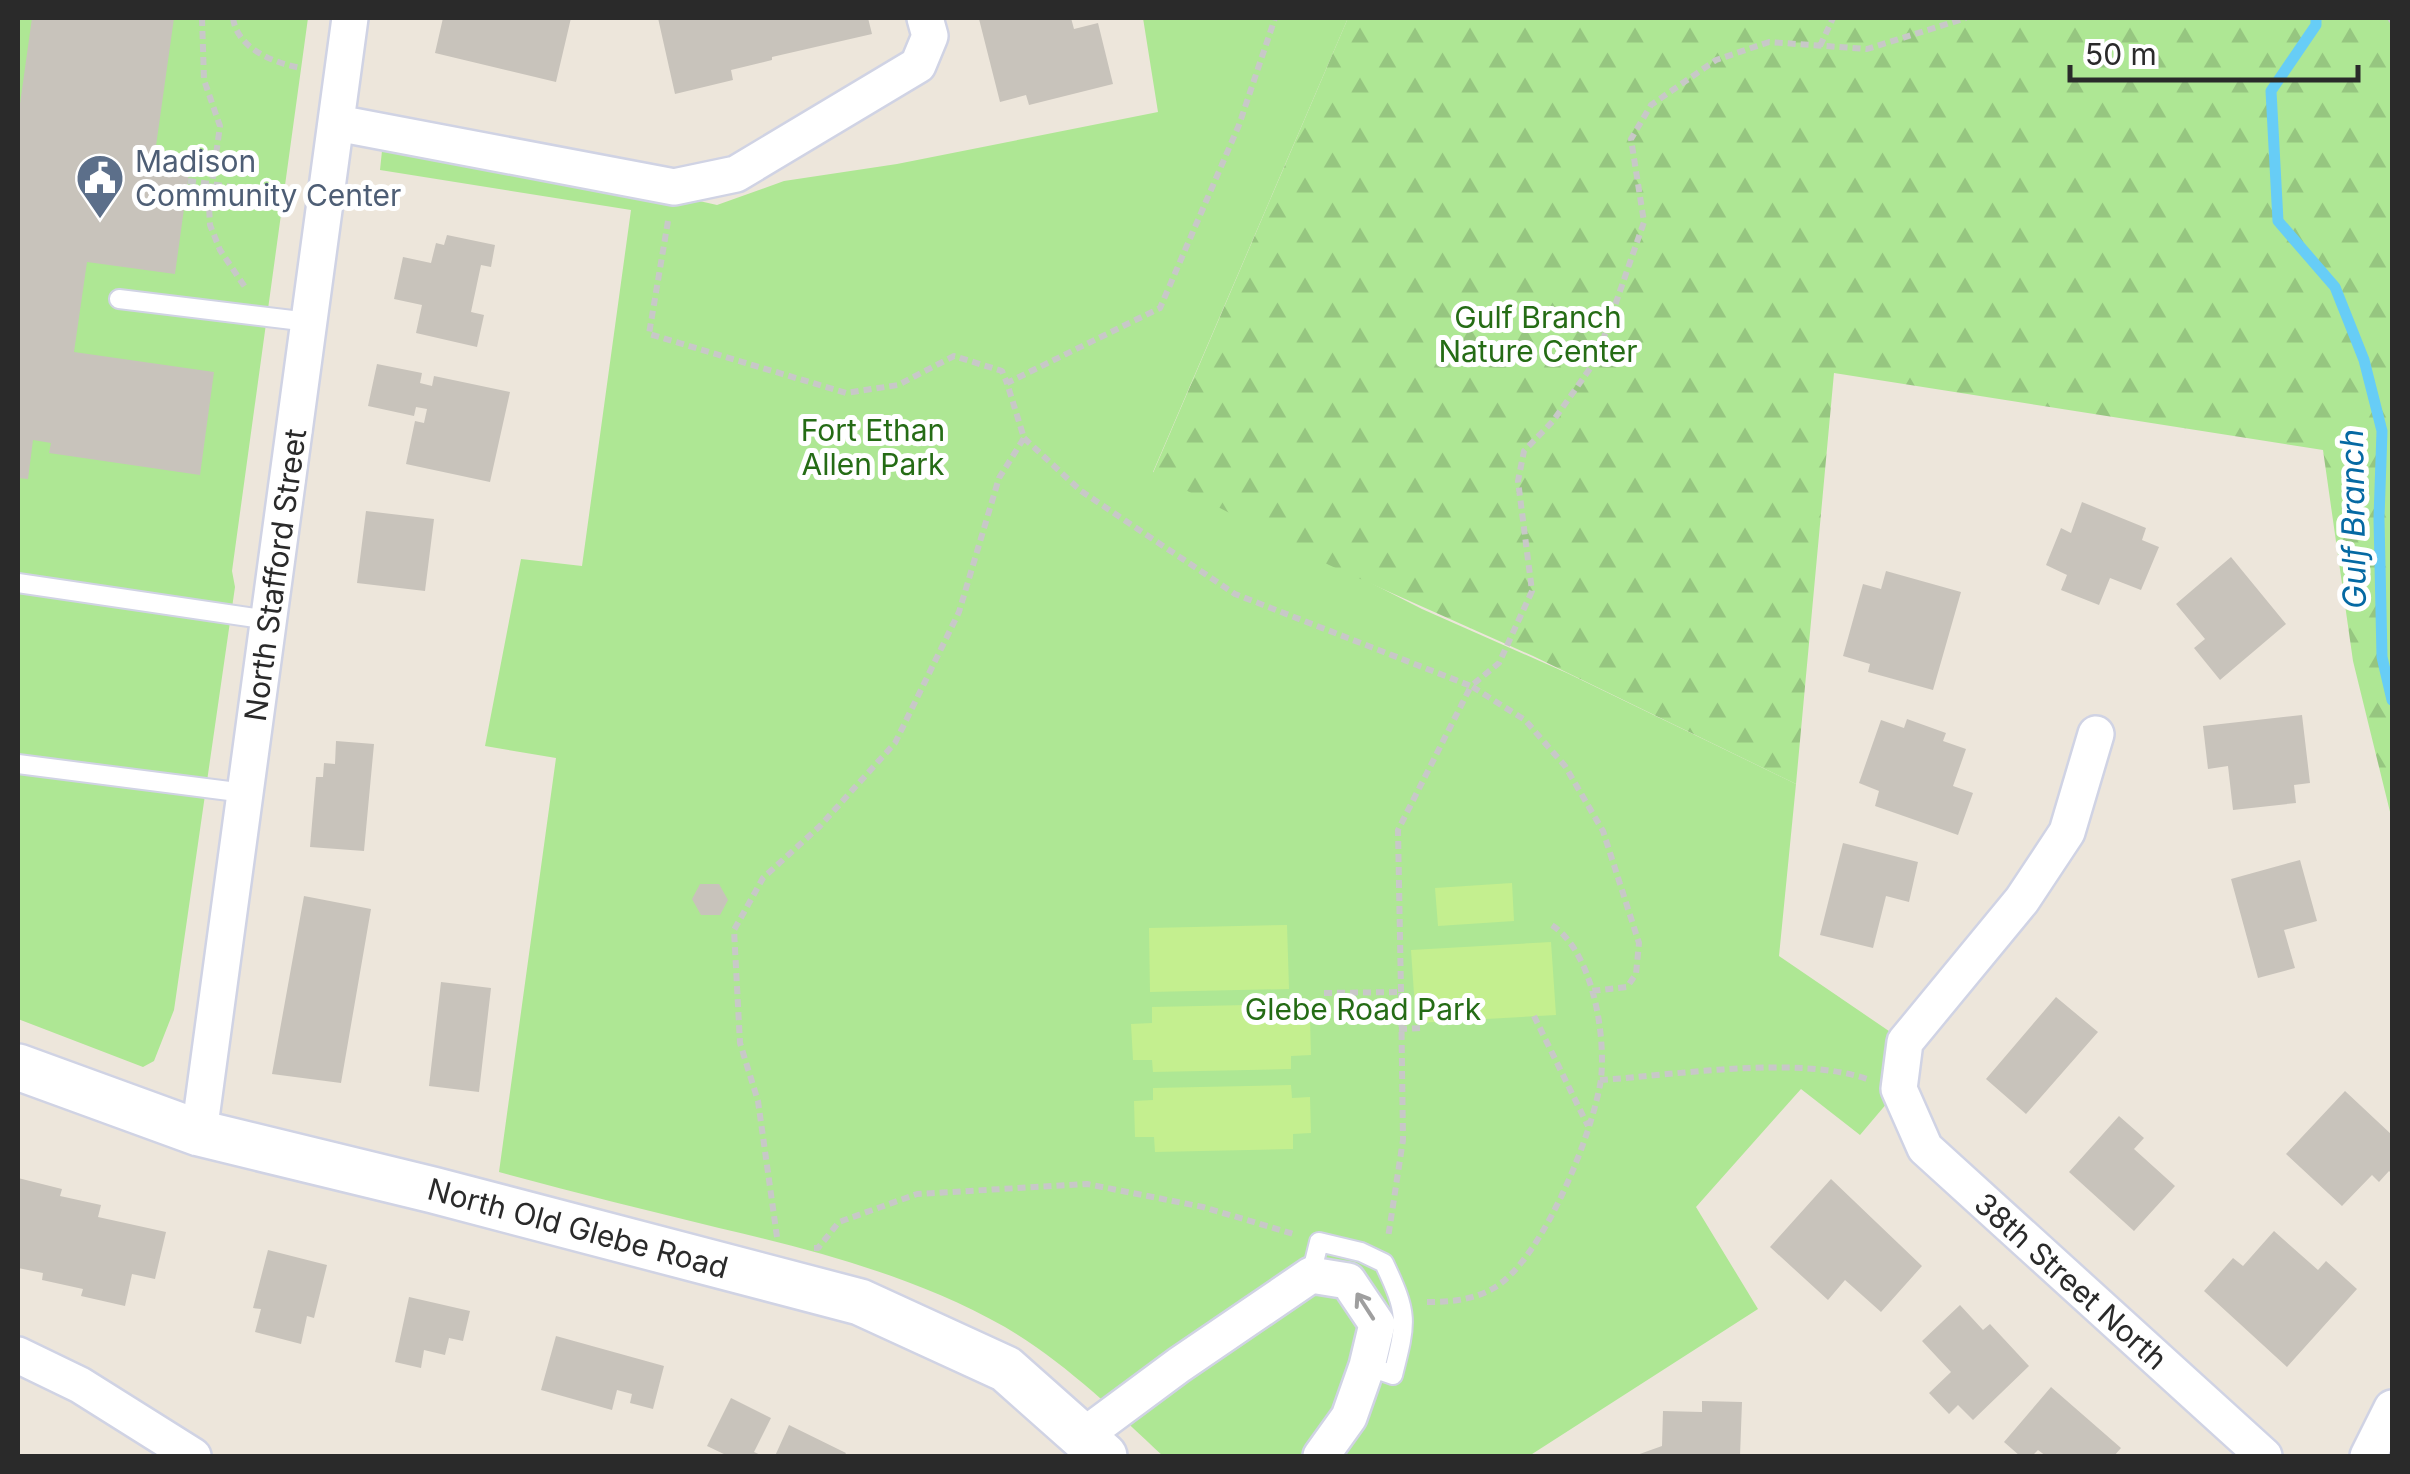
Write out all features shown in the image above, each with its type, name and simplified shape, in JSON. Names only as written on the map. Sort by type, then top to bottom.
[{"type":"street","name":"North Stafford Street","points":[[200,1133],[350,18]]},
{"type":"street","points":[[337,123],[674,186],[736,174],[918,65],[930,36],[926,18]]},
{"type":"street","name":"38th Street North","points":[[2096,734],[2067,832],[2022,900],[1905,1042],[1900,1089],[1925,1148],[2264,1456]]},
{"type":"street","name":"North Old Glebe Road","points":[[18,1067],[200,1133],[860,1302],[1006,1368],[1093,1447]]},
{"type":"street","points":[[1093,1447],[1179,1365],[1315,1258],[1348,1281],[1377,1324],[1367,1366],[1348,1416],[1321,1456]]},
{"type":"street","points":[[18,1355],[80,1384],[193,1456]]},
{"type":"street","points":[[2368,1456],[2392,1408]]},
{"type":"lane","points":[[119,299],[310,322]]},
{"type":"lane","points":[[18,583],[269,620]]},
{"type":"lane","points":[[18,764],[246,794]]},
{"type":"lane","points":[[1315,1258],[1361,1252],[1384,1262],[1403,1302],[1406,1326],[1393,1374],[1367,1366]]},
{"type":"path","points":[[202,18],[204,80],[220,126],[211,184],[210,225],[220,250],[266,317]]},
{"type":"path","points":[[233,18],[235,30],[264,58],[301,68]]},
{"type":"path","points":[[1007,383],[1160,308],[1238,125],[1275,18]]},
{"type":"path","points":[[1820,46],[1833,18]]},
{"type":"path","points":[[1384,1262],[1403,1140],[1398,830],[1471,686],[1499,663],[1532,591],[1518,481],[1524,451],[1552,422],[1596,360],[1644,222],[1631,139],[1651,105],[1716,60],[1769,42],[1868,49],[1966,18]]},
{"type":"path","points":[[188,181],[283,194]]},
{"type":"path","points":[[670,206],[649,334],[846,392],[898,385],[954,356],[1002,371],[1024,438],[1082,491],[1235,594],[1471,686],[1525,720],[1565,766],[1603,831],[1639,943],[1636,974],[1627,987],[1591,991]]},
{"type":"path","points":[[791,1244],[777,1242],[758,1101],[740,1043],[734,930],[763,878],[820,826],[894,743],[959,612],[999,478],[1024,438]]},
{"type":"path","points":[[1403,1302],[1461,1302],[1496,1287],[1536,1244],[1577,1163],[1600,1080],[1602,1039],[1580,955],[1562,932],[1550,924]]},
{"type":"path","points":[[1400,938],[1410,937]]},
{"type":"path","points":[[1324,993],[1401,992]]},
{"type":"path","points":[[1534,1016],[1588,1126]]},
{"type":"path","points":[[1399,1029],[1421,1028],[1421,1023]]},
{"type":"path","points":[[1600,1080],[1791,1067],[1845,1071]]},
{"type":"path","points":[[804,1246],[818,1248],[839,1222],[918,1194],[1088,1184],[1203,1207],[1315,1258]]},
{"type":"green space","points":[[18,18],[308,18],[232,571],[235,587],[174,1010],[154,1061],[143,1067],[18,1019]]},
{"type":"green space","points":[[1143,18],[1348,18],[1153,472],[1422,609],[1567,673],[1796,784],[1779,956],[1905,1042],[1899,1089],[1860,1135],[1801,1089],[1696,1207],[1758,1309],[1529,1456],[1163,1456],[1048,1355],[1005,1327],[937,1294],[829,1256],[499,1172],[556,758],[485,746],[521,559],[582,566],[631,210],[380,170],[383,141],[717,205],[784,181],[897,164],[1158,112]]},
{"type":"green space","name":"Gulf Branch Nature Center","points":[[1348,18],[2392,18],[2392,820],[2353,661],[2323,450],[1834,373],[1796,784],[1533,656],[1329,565],[1153,473]]},
{"type":"green space","points":[[1512,883],[1514,921],[1438,926],[1435,888]]},
{"type":"green space","points":[[1287,925],[1289,989],[1150,992],[1149,928]]},
{"type":"green space","points":[[1551,942],[1556,1015],[1416,1023],[1411,950]]},
{"type":"green space","points":[[1290,1004],[1290,1019],[1310,1019],[1311,1055],[1291,1056],[1291,1069],[1153,1072],[1152,1060],[1133,1060],[1131,1024],[1152,1023],[1152,1007]]},
{"type":"green space","points":[[1291,1085],[1292,1098],[1310,1097],[1311,1133],[1293,1134],[1293,1149],[1155,1152],[1154,1137],[1135,1137],[1134,1101],[1153,1100],[1153,1088]]},
{"type":"building","name":"Madison Community Center","points":[[32,18],[174,18],[155,153],[191,158],[175,274],[87,262],[74,352],[214,372],[200,475],[49,453],[51,443],[33,440],[28,479],[18,478],[18,118]]},
{"type":"building","points":[[443,18],[571,18],[556,82],[435,53]]},
{"type":"building","points":[[658,18],[868,18],[872,34],[772,57],[731,70],[733,80],[675,94]]},
{"type":"building","points":[[1071,18],[1074,29],[1098,23],[1113,84],[1029,105],[1026,95],[1000,102],[979,19]]},
{"type":"building","points":[[447,235],[495,245],[491,267],[481,265],[471,312],[484,315],[477,347],[416,333],[422,305],[394,299],[403,257],[431,263],[436,243],[444,245]]},
{"type":"building","points":[[377,364],[422,373],[420,383],[432,386],[434,376],[510,392],[490,482],[406,464],[415,421],[424,423],[427,409],[416,407],[414,416],[368,406]]},
{"type":"building","points":[[2082,502],[2146,528],[2142,540],[2159,547],[2141,590],[2110,578],[2099,605],[2061,590],[2067,575],[2046,565],[2061,528],[2071,533]]},
{"type":"building","points":[[366,511],[434,519],[425,591],[357,583]]},
{"type":"building","points":[[2231,557],[2286,624],[2220,680],[2194,648],[2205,639],[2176,604]]},
{"type":"building","points":[[1886,571],[1961,592],[1933,690],[1868,672],[1870,664],[1843,656],[1863,584],[1881,589]]},
{"type":"building","points":[[2302,715],[2310,783],[2294,785],[2296,803],[2233,810],[2228,766],[2208,769],[2203,726]]},
{"type":"building","points":[[1907,719],[1946,733],[1943,741],[1966,749],[1953,786],[1973,793],[1958,835],[1875,806],[1879,791],[1859,783],[1881,720],[1904,728]]},
{"type":"building","points":[[336,741],[374,744],[364,851],[310,847],[316,777],[323,777],[324,763],[335,764]]},
{"type":"building","points":[[1843,843],[1918,862],[1909,902],[1886,896],[1873,948],[1820,935]]},
{"type":"building","points":[[2300,860],[2317,921],[2284,930],[2295,968],[2258,978],[2231,879]]},
{"type":"building","points":[[700,884],[719,884],[728,900],[720,915],[701,915],[692,899]]},
{"type":"building","points":[[304,896],[371,909],[341,1083],[272,1074]]},
{"type":"building","points":[[441,982],[491,988],[479,1092],[429,1086]]},
{"type":"building","points":[[2056,997],[2098,1032],[2026,1114],[1986,1079]]},
{"type":"building","points":[[2345,1091],[2392,1135],[2392,1174],[2389,1171],[2379,1182],[2372,1175],[2342,1206],[2286,1154]]},
{"type":"building","points":[[2119,1116],[2144,1138],[2134,1149],[2175,1186],[2134,1231],[2069,1172]]},
{"type":"building","points":[[18,1178],[62,1189],[60,1196],[101,1205],[98,1217],[166,1232],[155,1279],[132,1274],[125,1306],[81,1296],[83,1289],[42,1280],[43,1273],[18,1268]]},
{"type":"building","points":[[1831,1179],[1922,1266],[1881,1312],[1845,1280],[1828,1300],[1770,1247]]},
{"type":"building","points":[[2274,1231],[2318,1270],[2326,1261],[2357,1289],[2287,1367],[2204,1291],[2233,1258],[2243,1266]]},
{"type":"building","points":[[268,1250],[327,1265],[314,1318],[307,1316],[301,1344],[255,1332],[261,1309],[253,1308]]},
{"type":"building","points":[[409,1297],[470,1311],[463,1341],[449,1338],[445,1355],[424,1350],[421,1368],[395,1362]]},
{"type":"building","points":[[1960,1305],[1983,1330],[1990,1324],[2029,1366],[1973,1420],[1958,1405],[1949,1414],[1929,1393],[1951,1372],[1922,1341]]},
{"type":"building","points":[[556,1336],[664,1366],[653,1409],[630,1403],[632,1394],[617,1390],[612,1410],[541,1390]]},
{"type":"building","points":[[2051,1387],[2121,1448],[2114,1456],[2046,1456],[2038,1450],[2032,1456],[2020,1456],[2004,1442]]},
{"type":"building","points":[[731,1398],[771,1418],[754,1452],[763,1456],[728,1456],[707,1446]]},
{"type":"building","points":[[1702,1401],[1742,1402],[1740,1456],[1634,1456],[1662,1446],[1663,1411],[1702,1412]]},
{"type":"building","points":[[789,1425],[846,1453],[775,1456]]},
{"type":"waterway","name":"Gulf Branch","points":[[2316,18],[2316,25],[2271,91],[2278,221],[2335,287],[2364,360],[2382,431],[2382,657],[2392,700]]},
{"type":"place","name":"Madison Community Center","points":[[100,220]]},
{"type":"park label","name":"Fort Ethan Allen Park","points":[[873,447]]},
{"type":"park label","name":"Glebe Road Park","points":[[1363,1009]]}]
